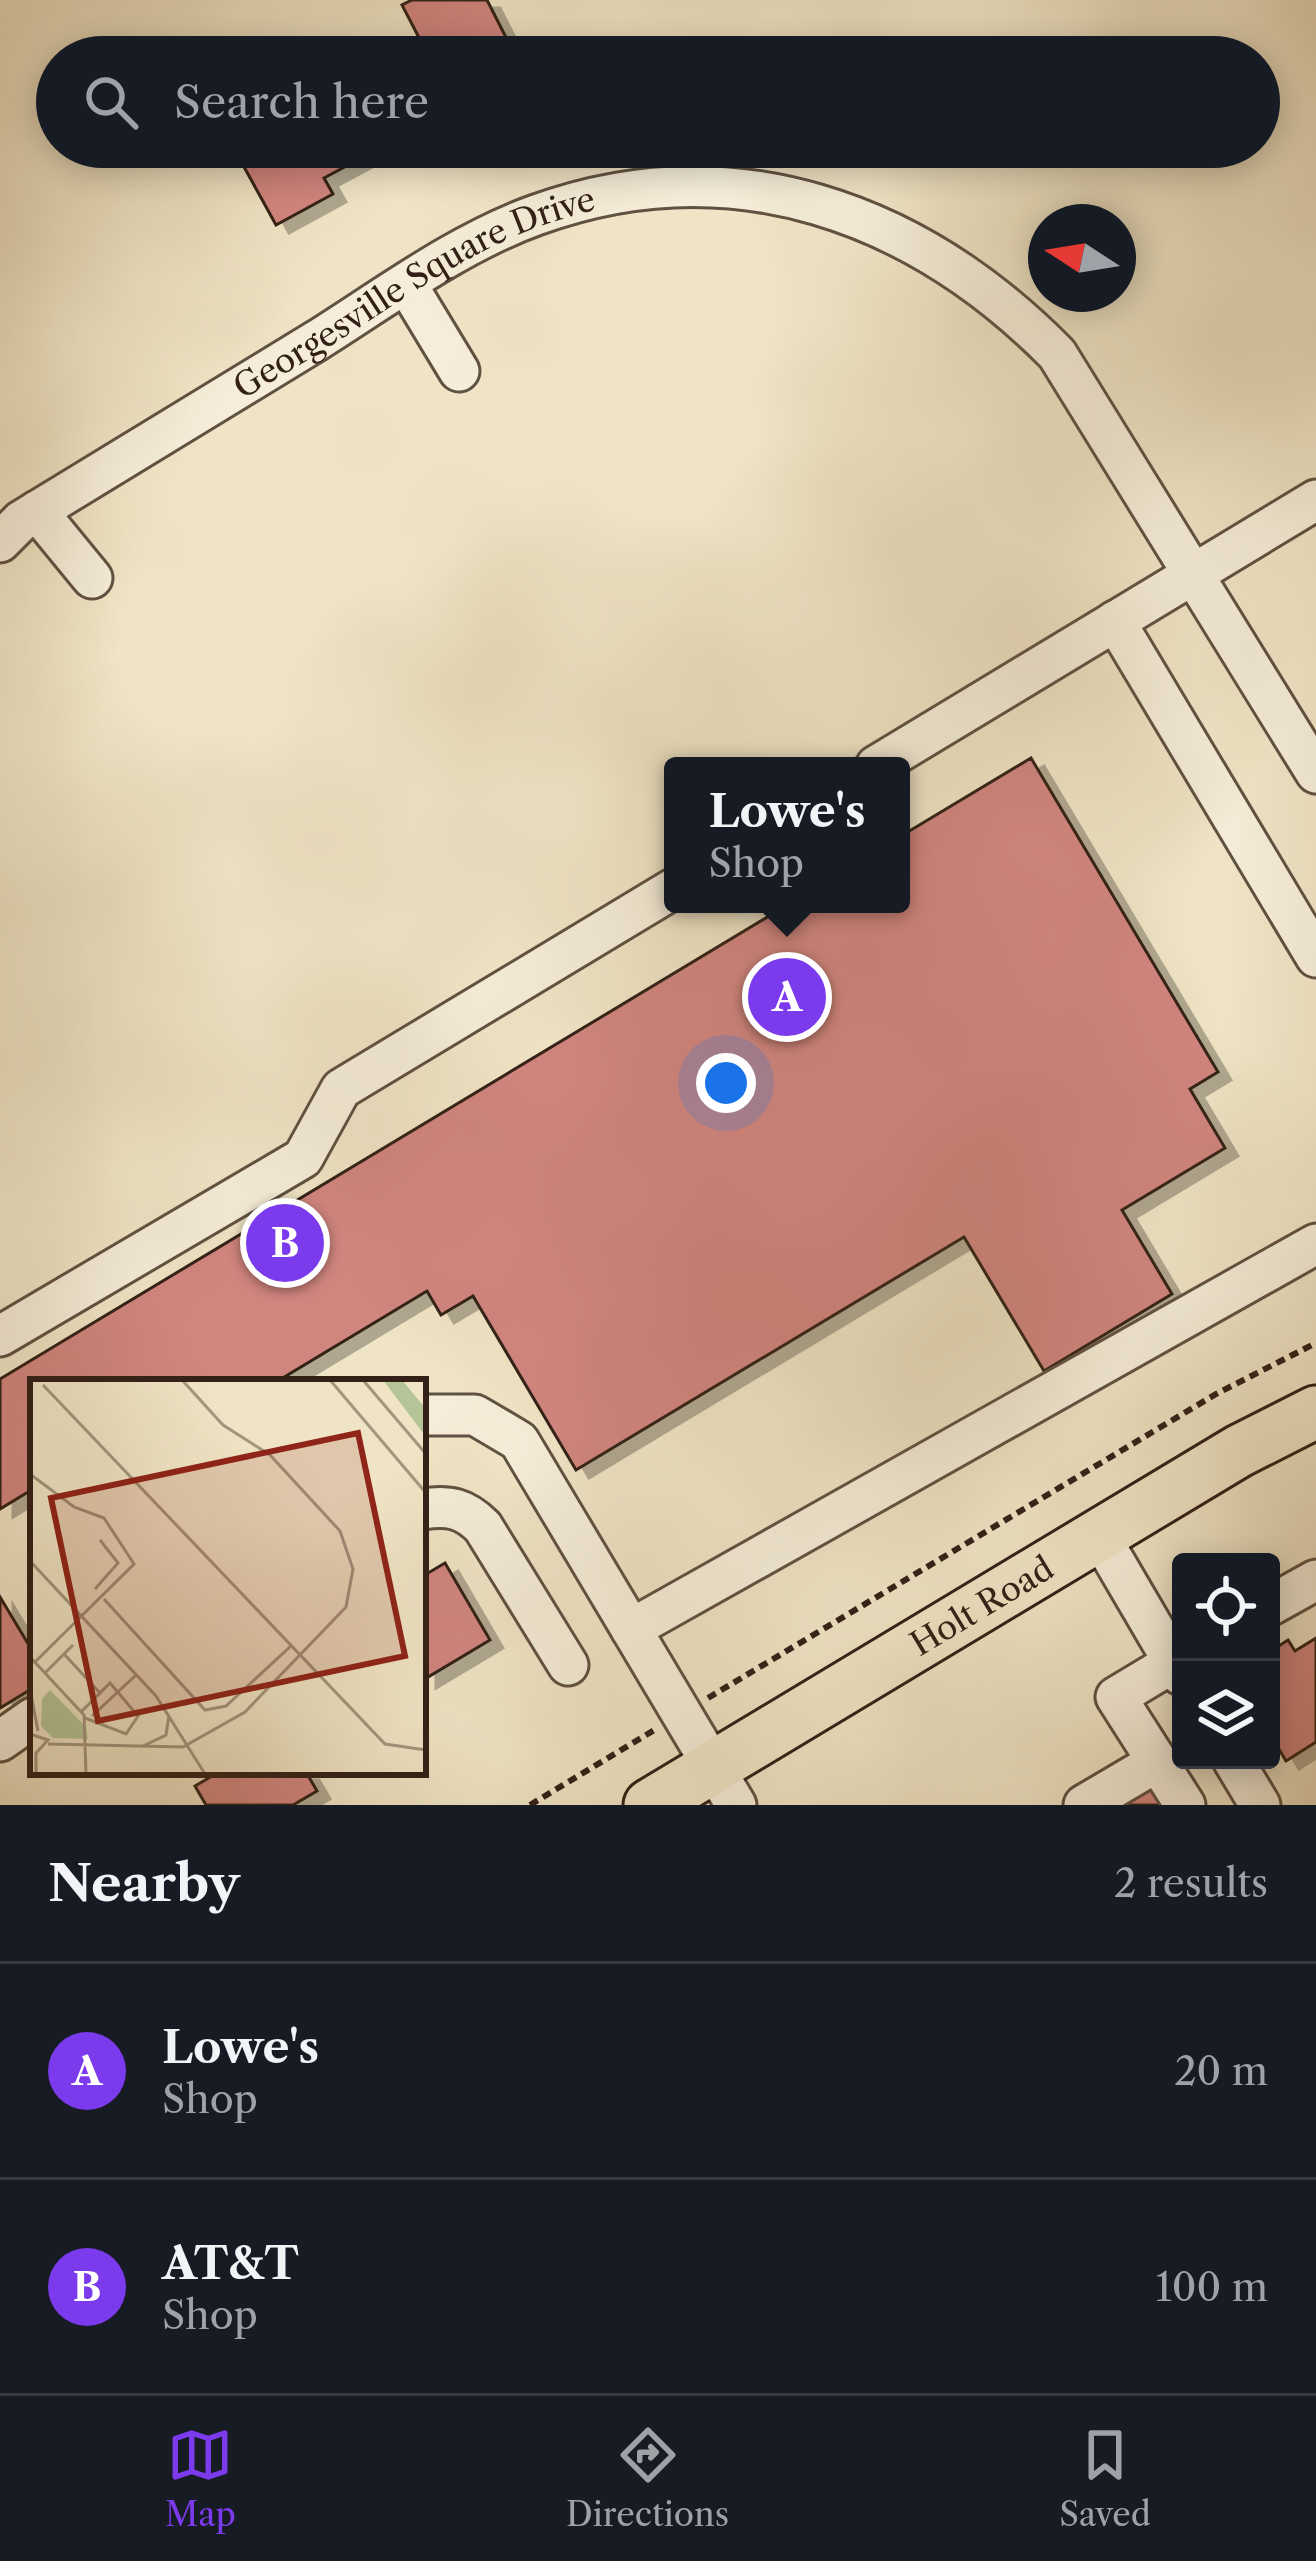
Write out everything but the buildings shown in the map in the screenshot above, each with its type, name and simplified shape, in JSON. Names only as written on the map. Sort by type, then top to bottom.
[{"type":"main road","name":"Holt Road","points":[[650,1805],[725,1786],[1099,1535],[1239,1451],[1316,1412]]},
{"type":"street","name":"Georgesville Square Drive","points":[[0,542],[38,511],[407,285],[534,216],[643,190],[760,190],[867,220],[967,273],[1057,354],[1316,773]]},
{"type":"street","points":[[407,285],[459,371]]},
{"type":"street","points":[[891,757],[1316,500]]},
{"type":"street","points":[[38,511],[92,578]]},
{"type":"street","points":[[1115,621],[1316,958]]},
{"type":"street","points":[[0,1336],[303,1158],[341,1090],[664,894]]},
{"type":"street","points":[[631,1629],[1316,1244]]},
{"type":"street","points":[[426,1414],[475,1415],[519,1442],[725,1786]]},
{"type":"street","points":[[426,1508],[446,1505],[469,1513],[483,1527],[568,1665]]},
{"type":"street","points":[[1099,1535],[1177,1661]]},
{"type":"street","points":[[1280,1600],[1316,1580]]},
{"type":"street","points":[[1172,1669],[1116,1697],[1185,1805]]},
{"type":"street","points":[[0,1741],[30,1720]]},
{"type":"street","points":[[1084,1805],[1157,1762]]},
{"type":"street","points":[[1238,1769],[1260,1805]]},
{"type":"path","points":[[530,1805],[1216,1394],[1316,1343]]},
{"type":"place","name":"Lowe's","points":[[787,997]]},
{"type":"place","name":"AT&T","points":[[285,1243]]}]
